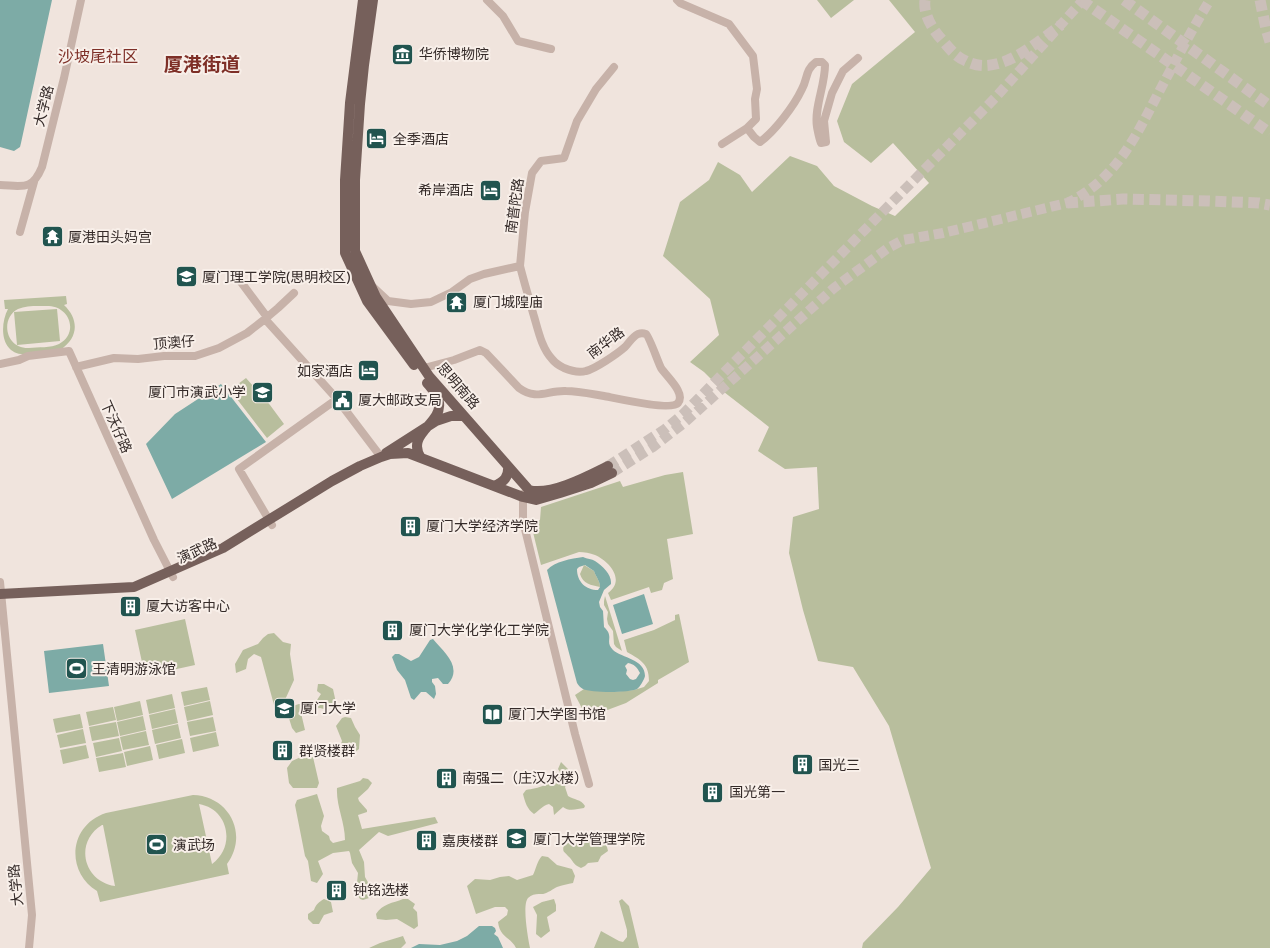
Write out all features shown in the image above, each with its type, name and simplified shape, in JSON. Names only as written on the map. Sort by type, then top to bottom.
[{"type":"main road","name":"思明南路","points":[[363,0],[350,103],[345,180],[345,253],[367,302],[438,397],[440,403],[438,413],[418,440],[416,448],[421,458]]},
{"type":"main road","name":"思明南路","points":[[373,0],[364,65],[355,180],[355,251],[376,296],[429,376],[522,484]]},
{"type":"main road","name":"演武路","points":[[1,597],[136,593],[171,574],[226,553],[270,522],[381,457],[446,416],[464,416]]},
{"type":"main road","points":[[381,457],[390,454],[408,453],[523,497],[536,500],[577,488],[610,470],[546,491],[536,492],[529,490],[522,484]]},
{"type":"main road","points":[[494,486],[506,478],[508,466]]},
{"type":"street","name":"大学路","points":[[20,232],[34,182],[42,167],[81,0]]},
{"type":"street","points":[[487,0],[503,16],[518,41],[551,49]]},
{"type":"street","points":[[676,0],[729,24],[753,56],[757,89],[755,99],[756,119],[748,128],[722,144]]},
{"type":"street","points":[[748,128],[760,142],[766,138],[778,126],[803,88],[806,75],[811,66],[816,62],[822,62],[825,65],[825,72],[816,126],[821,143],[826,142],[824,122],[832,92],[843,71],[858,58]]},
{"type":"street","name":"南普陀路","points":[[520,266],[525,212],[532,172],[541,161],[564,158],[577,121],[596,89],[614,67]]},
{"type":"street","points":[[0,185],[23,186],[34,182]]},
{"type":"street","points":[[371,285],[388,301],[411,304],[431,302],[452,292],[470,279],[520,266]]},
{"type":"street","name":"南华路","points":[[424,368],[454,360],[480,350],[486,352],[519,388],[536,395],[566,390],[650,404],[675,406],[679,403],[681,397],[679,390],[662,370],[656,360],[649,338],[643,333],[634,337],[619,352],[585,372],[575,372],[566,369],[552,360],[539,335],[520,266]]},
{"type":"street","points":[[238,278],[266,318],[337,399],[381,457]]},
{"type":"street","name":"顶澳仔","points":[[76,367],[114,358],[138,359],[164,356],[195,356],[226,344],[247,333],[294,293]]},
{"type":"street","name":"下沃仔路","points":[[0,364],[28,356],[69,351],[112,450],[171,574]]},
{"type":"street","points":[[270,522],[239,468],[337,399]]},
{"type":"street","points":[[522,484],[523,521],[589,784]]},
{"type":"street","name":"大学路","points":[[0,582],[32,915],[29,948]]},
{"type":"green space","points":[[817,0],[854,0],[831,18]]},
{"type":"green space","points":[[889,0],[1270,0],[1270,948],[862,948],[863,943],[898,907],[931,868],[889,726],[853,667],[818,661],[803,610],[789,553],[793,517],[819,509],[817,467],[785,469],[758,451],[769,427],[724,392],[704,372],[690,362],[719,335],[710,299],[663,256],[680,202],[709,180],[718,162],[740,175],[752,192],[790,156],[817,166],[834,186],[895,216],[929,183],[893,143],[871,163],[844,142],[837,121],[852,84],[915,32]]},
{"type":"green space","points":[[66,296],[67,304],[64,305],[72,316],[75,328],[71,340],[60,350],[31,354],[14,352],[9,348],[4,336],[5,315],[8,309],[5,309],[4,300]],"holes":[[[25,307],[56,307],[67,316],[70,327],[69,334],[59,344],[48,347],[29,348],[15,344],[10,338],[7,326],[12,313]]]},
{"type":"green space","points":[[57,309],[60,341],[17,345],[14,312]]},
{"type":"green space","points":[[246,378],[284,424],[267,438],[230,390]]},
{"type":"green space","points":[[683,472],[693,534],[667,539],[673,579],[664,583],[662,590],[651,593],[649,587],[611,600],[608,593],[616,582],[614,571],[600,558],[589,553],[579,552],[541,565],[531,524],[540,520],[541,507],[620,481],[623,487]]},
{"type":"green space","points":[[584,565],[594,571],[600,587],[588,584],[583,580],[580,574]]},
{"type":"green space","points":[[605,596],[622,651],[614,644],[613,631],[608,624],[608,612],[604,605]]},
{"type":"green space","points":[[679,614],[689,662],[658,680],[658,683],[626,703],[602,712],[585,714],[575,695],[584,689],[612,692],[644,687],[649,681],[648,670],[640,660],[627,652],[624,640],[654,630],[675,620],[675,615]]},
{"type":"green space","points":[[185,619],[195,665],[145,676],[135,630]]},
{"type":"green space","points":[[274,633],[283,642],[291,644],[290,654],[294,680],[284,702],[279,706],[274,705],[261,657],[254,654],[248,659],[246,669],[236,673],[235,664],[243,650],[258,644],[268,634]]},
{"type":"green space","points":[[318,684],[324,684],[333,689],[336,703],[329,708],[312,709],[301,713],[305,730],[296,733],[292,728],[287,712],[297,704],[310,706],[317,700],[321,694],[317,691]]},
{"type":"green space","points":[[207,687],[210,700],[184,706],[181,692]]},
{"type":"green space","points":[[172,694],[175,708],[149,714],[146,700]]},
{"type":"green space","points":[[140,701],[143,715],[117,721],[114,707]]},
{"type":"green space","points":[[210,701],[213,715],[187,721],[184,707]]},
{"type":"green space","points":[[113,707],[116,720],[89,726],[86,712]]},
{"type":"green space","points":[[175,709],[178,723],[152,729],[149,715]]},
{"type":"green space","points":[[80,714],[83,728],[56,733],[53,719]]},
{"type":"green space","points":[[143,716],[146,730],[120,736],[117,722]]},
{"type":"green space","points":[[213,717],[216,731],[190,736],[187,722]]},
{"type":"green space","points":[[345,717],[351,718],[360,735],[359,749],[349,757],[343,755],[339,749],[342,741],[336,726]]},
{"type":"green space","points":[[116,722],[119,736],[92,741],[89,727]]},
{"type":"green space","points":[[178,724],[181,738],[155,744],[152,730]]},
{"type":"green space","points":[[83,729],[86,743],[60,748],[57,735]]},
{"type":"green space","points":[[146,731],[149,745],[123,750],[120,737]]},
{"type":"green space","points":[[216,732],[219,746],[193,752],[190,738]]},
{"type":"green space","points":[[119,738],[122,751],[96,757],[93,743]]},
{"type":"green space","points":[[182,739],[185,753],[159,759],[156,745]]},
{"type":"green space","points":[[86,745],[89,758],[63,764],[60,750]]},
{"type":"green space","points":[[150,746],[153,760],[127,766],[124,752]]},
{"type":"green space","points":[[123,753],[126,767],[99,772],[96,758]]},
{"type":"green space","points":[[303,756],[313,757],[319,783],[317,788],[293,788],[289,783],[287,768],[292,761]]},
{"type":"green space","points":[[561,762],[573,774],[573,781],[569,781],[565,787],[568,796],[582,802],[585,806],[584,808],[570,810],[563,807],[554,815],[553,807],[549,804],[534,814],[528,808],[523,794],[526,790],[548,783],[556,772],[560,772],[558,769]]},
{"type":"green space","points":[[363,778],[368,779],[372,783],[358,798],[367,810],[367,812],[358,815],[362,829],[435,817],[438,823],[388,836],[379,832],[359,850],[364,862],[365,877],[370,886],[372,897],[363,900],[360,899],[356,892],[358,873],[352,863],[349,851],[333,853],[318,861],[323,874],[317,883],[311,881],[295,805],[297,800],[317,794],[324,816],[321,826],[322,831],[329,836],[333,843],[345,840],[337,788],[360,781]]},
{"type":"green space","points":[[193,795],[206,797],[217,802],[232,819],[235,829],[236,841],[227,864],[229,874],[100,902],[97,891],[80,872],[76,861],[76,849],[78,838],[84,827],[106,813]],"holes":[[[199,804],[209,807],[217,813],[223,821],[226,830],[224,848],[220,857],[212,864]],[[103,825],[115,886],[104,883],[96,877],[89,869],[86,860],[85,850],[88,841],[93,832]]]},
{"type":"green space","points":[[595,832],[606,843],[608,851],[601,856],[598,862],[588,863],[581,868],[564,851],[564,845],[585,841],[589,835]]},
{"type":"green space","points":[[542,856],[548,857],[557,865],[572,869],[575,876],[573,883],[528,898],[525,914],[530,948],[516,948],[499,927],[498,922],[507,915],[508,910],[505,907],[495,907],[476,914],[467,886],[475,879],[490,880],[509,876],[517,880],[533,875]]},
{"type":"green space","points":[[324,899],[331,902],[333,912],[324,915],[319,924],[313,924],[308,919],[308,914]]},
{"type":"green space","points":[[403,899],[408,899],[415,904],[413,908],[417,912],[418,926],[414,929],[397,919],[377,919],[376,914],[381,908]]},
{"type":"green space","points":[[554,899],[556,911],[547,917],[550,931],[541,938],[536,934],[537,915],[533,907]]},
{"type":"green space","points":[[622,899],[629,906],[639,948],[594,948],[601,931],[623,942],[627,937],[627,930],[619,901]]},
{"type":"green space","points":[[403,936],[406,943],[401,948],[369,948],[380,943]]},
{"type":"water","points":[[0,0],[52,0],[20,147],[14,151],[0,147]]},
{"type":"water","points":[[221,384],[266,442],[172,499],[146,444],[175,414]]},
{"type":"water","points":[[583,557],[595,561],[604,568],[610,577],[611,584],[604,590],[599,602],[603,611],[604,627],[609,634],[610,647],[617,653],[637,662],[644,670],[645,676],[637,689],[601,692],[583,689],[577,683],[547,570],[559,562]],"holes":[[[585,565],[594,571],[600,585],[598,590],[590,589],[580,581],[577,569]],[[628,663],[638,669],[640,673],[636,679],[630,679],[626,674],[625,666]]]},
{"type":"water","points":[[644,594],[653,624],[622,634],[613,605]]},
{"type":"water","points":[[433,639],[447,654],[454,672],[448,684],[443,684],[438,678],[432,679],[436,694],[434,699],[426,692],[421,692],[414,700],[411,698],[405,680],[397,670],[392,657],[395,654],[399,654],[411,661],[419,657],[430,640]]},
{"type":"water","name":"王清明游泳馆","points":[[103,644],[109,686],[49,693],[44,651]]},
{"type":"water","points":[[479,926],[492,926],[495,928],[494,934],[498,937],[503,948],[411,948],[419,944],[440,945],[457,941],[467,936]]},
{"type":"tunnel","points":[[925,0],[927,17],[939,37],[959,57],[978,65],[1004,62],[1028,49],[1061,25]]},
{"type":"tunnel","points":[[1081,0],[1270,133]]},
{"type":"tunnel","points":[[608,466],[665,429],[683,414],[995,98],[1083,0]]},
{"type":"tunnel","points":[[1124,0],[1270,106]]},
{"type":"tunnel","points":[[612,473],[653,447],[684,423],[834,288],[888,248],[903,240],[943,233],[1067,203],[1099,182],[1112,169],[1133,140],[1210,0]]},
{"type":"tunnel","points":[[1260,0],[1270,42]]},
{"type":"tunnel","points":[[1067,203],[1123,199],[1259,203],[1270,205]]},
{"type":"place","name":"华侨博物院","points":[[403,54]]},
{"type":"place","name":"全季酒店","points":[[377,139]]},
{"type":"place","name":"希岸酒店","points":[[490,190]]},
{"type":"place","name":"厦港田头妈宫","points":[[52,237]]},
{"type":"place","name":"厦门理工学院(思明校区)","points":[[186,277]]},
{"type":"place","name":"厦门城隍庙","points":[[457,302]]},
{"type":"place","name":"如家酒店","points":[[369,371]]},
{"type":"place","name":"厦门市演武小学","points":[[262,392]]},
{"type":"place","name":"厦大邮政支局","points":[[342,400]]},
{"type":"place","name":"厦门大学经济学院","points":[[410,526]]},
{"type":"place","name":"厦大访客中心","points":[[130,606]]},
{"type":"place","name":"厦门大学化学化工学院","points":[[393,630]]},
{"type":"place","name":"王清明游泳馆","points":[[76,669]]},
{"type":"place","name":"厦门大学","points":[[284,708]]},
{"type":"place","name":"厦门大学图书馆","points":[[492,714]]},
{"type":"place","name":"群贤楼群","points":[[283,751]]},
{"type":"place","name":"国光三","points":[[802,765]]},
{"type":"place","name":"南强二（庄汉水楼）","points":[[446,778]]},
{"type":"place","name":"国光第一","points":[[713,792]]},
{"type":"place","name":"厦门大学管理学院","points":[[517,839]]},
{"type":"place","name":"嘉庚楼群","points":[[426,841]]},
{"type":"place","name":"演武场","points":[[157,845]]},
{"type":"place","name":"钟铭选楼","points":[[337,890]]},
{"type":"district","name":"沙坡尾社区","points":[[98,57]]},
{"type":"district","name":"厦港街道","points":[[202,65]]}]
